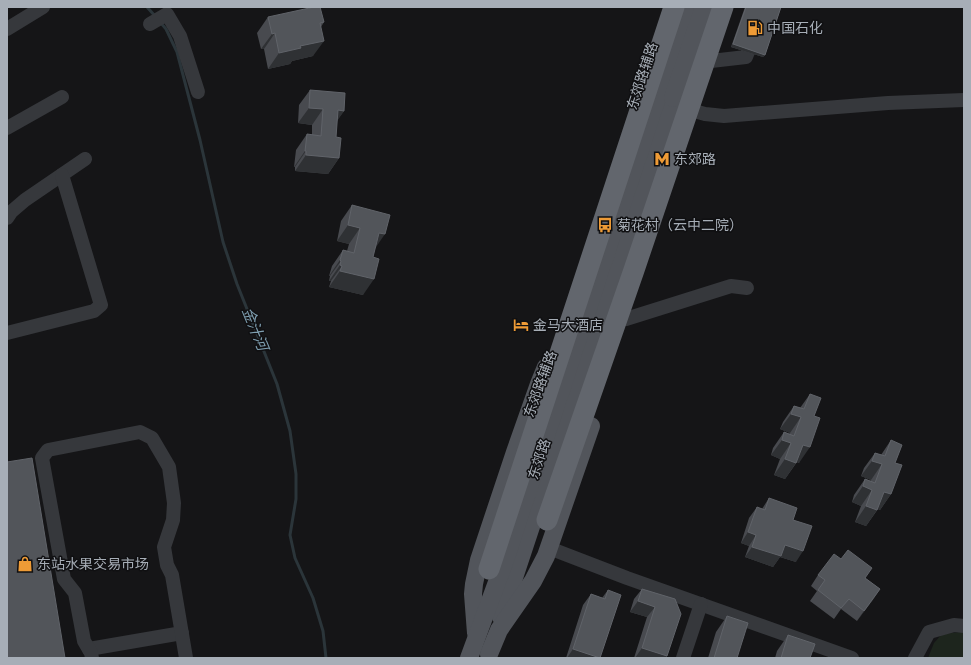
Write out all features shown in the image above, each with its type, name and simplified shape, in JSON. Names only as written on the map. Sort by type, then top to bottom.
[{"type":"highway","points":[[489,569],[674,7]]},
{"type":"highway","points":[[547,520],[723,7]]},
{"type":"main road","name":"东郊路辅路","points":[[480,655],[476,633],[474,584],[480,560],[506,479],[539,384],[553,349],[665,7]]},
{"type":"main road","name":"东郊路","points":[[480,655],[504,563],[687,7]]},
{"type":"main road","name":"东郊路","points":[[480,655],[638,203],[704,7]]},
{"type":"main road","points":[[480,655],[533,581],[540,570],[549,548],[729,7]]},
{"type":"main road","points":[[673,98],[711,61]]},
{"type":"main road","points":[[480,655],[500,627],[538,552],[544,538],[547,520]]},
{"type":"main road","points":[[480,655],[477,630],[483,583],[485,573],[489,569]]},
{"type":"street","points":[[7,29],[43,7]]},
{"type":"street","points":[[150,24],[168,14],[180,36],[198,92]]},
{"type":"street","points":[[711,61],[746,57],[748,52]]},
{"type":"street","points":[[7,128],[62,97]]},
{"type":"street","points":[[694,111],[724,116],[888,103],[964,100]]},
{"type":"street","points":[[7,218],[11,212],[25,200],[85,159]]},
{"type":"street","points":[[7,333],[94,311],[101,305],[62,175]]},
{"type":"street","points":[[626,319],[732,286],[747,288]]},
{"type":"street","points":[[182,633],[91,653],[84,640],[75,593],[64,579],[42,458],[48,450],[140,432],[152,438],[169,468],[174,503],[173,520],[164,547],[167,565],[172,575],[182,633],[186,658]]},
{"type":"street","points":[[549,548],[627,578],[852,658]]},
{"type":"street","points":[[683,658],[701,604]]},
{"type":"street","points":[[915,658],[929,632],[954,625],[964,626]]},
{"type":"shaded area","points":[[962,632],[964,634],[964,658],[928,658],[934,643],[942,634]]},
{"type":"building","points":[[320,7],[324,22],[320,23],[324,41],[300,46],[301,48],[279,53],[275,33],[272,34],[268,17]]},
{"type":"building","name":"中国石化","points":[[746,7],[781,7],[765,55],[733,44]]},
{"type":"building","points":[[310,90],[345,93],[344,111],[338,110],[336,137],[341,138],[339,158],[306,155],[307,134],[321,136],[323,109],[309,108]]},
{"type":"building","points":[[352,205],[390,215],[385,234],[379,233],[373,257],[379,259],[374,279],[340,271],[342,266],[340,265],[340,260],[343,250],[354,253],[360,228],[348,225]]},
{"type":"building","points":[[810,394],[821,398],[814,416],[820,418],[810,447],[803,445],[796,463],[785,459],[791,443],[782,440],[784,432],[794,436],[801,417],[791,414],[794,406],[804,409]]},
{"type":"building","points":[[891,440],[902,445],[895,463],[902,465],[891,494],[884,492],[877,510],[866,506],[872,490],[863,486],[865,479],[875,483],[882,464],[872,461],[875,453],[885,456]]},
{"type":"building","name":"东站水果交易市场","points":[[32,458],[65,658],[7,658],[7,462]]},
{"type":"building","points":[[769,498],[797,508],[793,520],[812,526],[803,551],[785,545],[781,556],[752,547],[756,535],[748,532],[757,507],[765,510]]},
{"type":"building","points":[[848,550],[872,568],[865,578],[880,589],[864,611],[849,599],[841,608],[818,590],[825,580],[818,575],[834,554],[841,559]]},
{"type":"building","points":[[642,589],[675,599],[681,614],[667,656],[642,648],[655,607],[638,601]]},
{"type":"building","points":[[608,590],[621,595],[600,658],[573,649],[591,594],[605,599]]},
{"type":"building","points":[[727,616],[748,623],[737,658],[714,658]]},
{"type":"building","points":[[788,635],[815,644],[810,658],[781,658]]},
{"type":"waterway","name":"金汁河","points":[[147,7],[155,16]]},
{"type":"waterway","name":"金汁河","points":[[160,22],[166,29],[177,52],[200,140],[223,242],[237,284],[277,384],[290,431],[296,474],[296,499],[290,535],[295,558],[313,598],[323,631],[326,658]]},
{"type":"place","name":"中国石化","points":[[755,28]]},
{"type":"place","name":"东郊路","points":[[662,159]]},
{"type":"place","name":"菊花村（云中二院）","points":[[605,225]]},
{"type":"place","name":"金马大酒店","points":[[521,325]]},
{"type":"place","name":"东站水果交易市场","points":[[25,564]]}]
